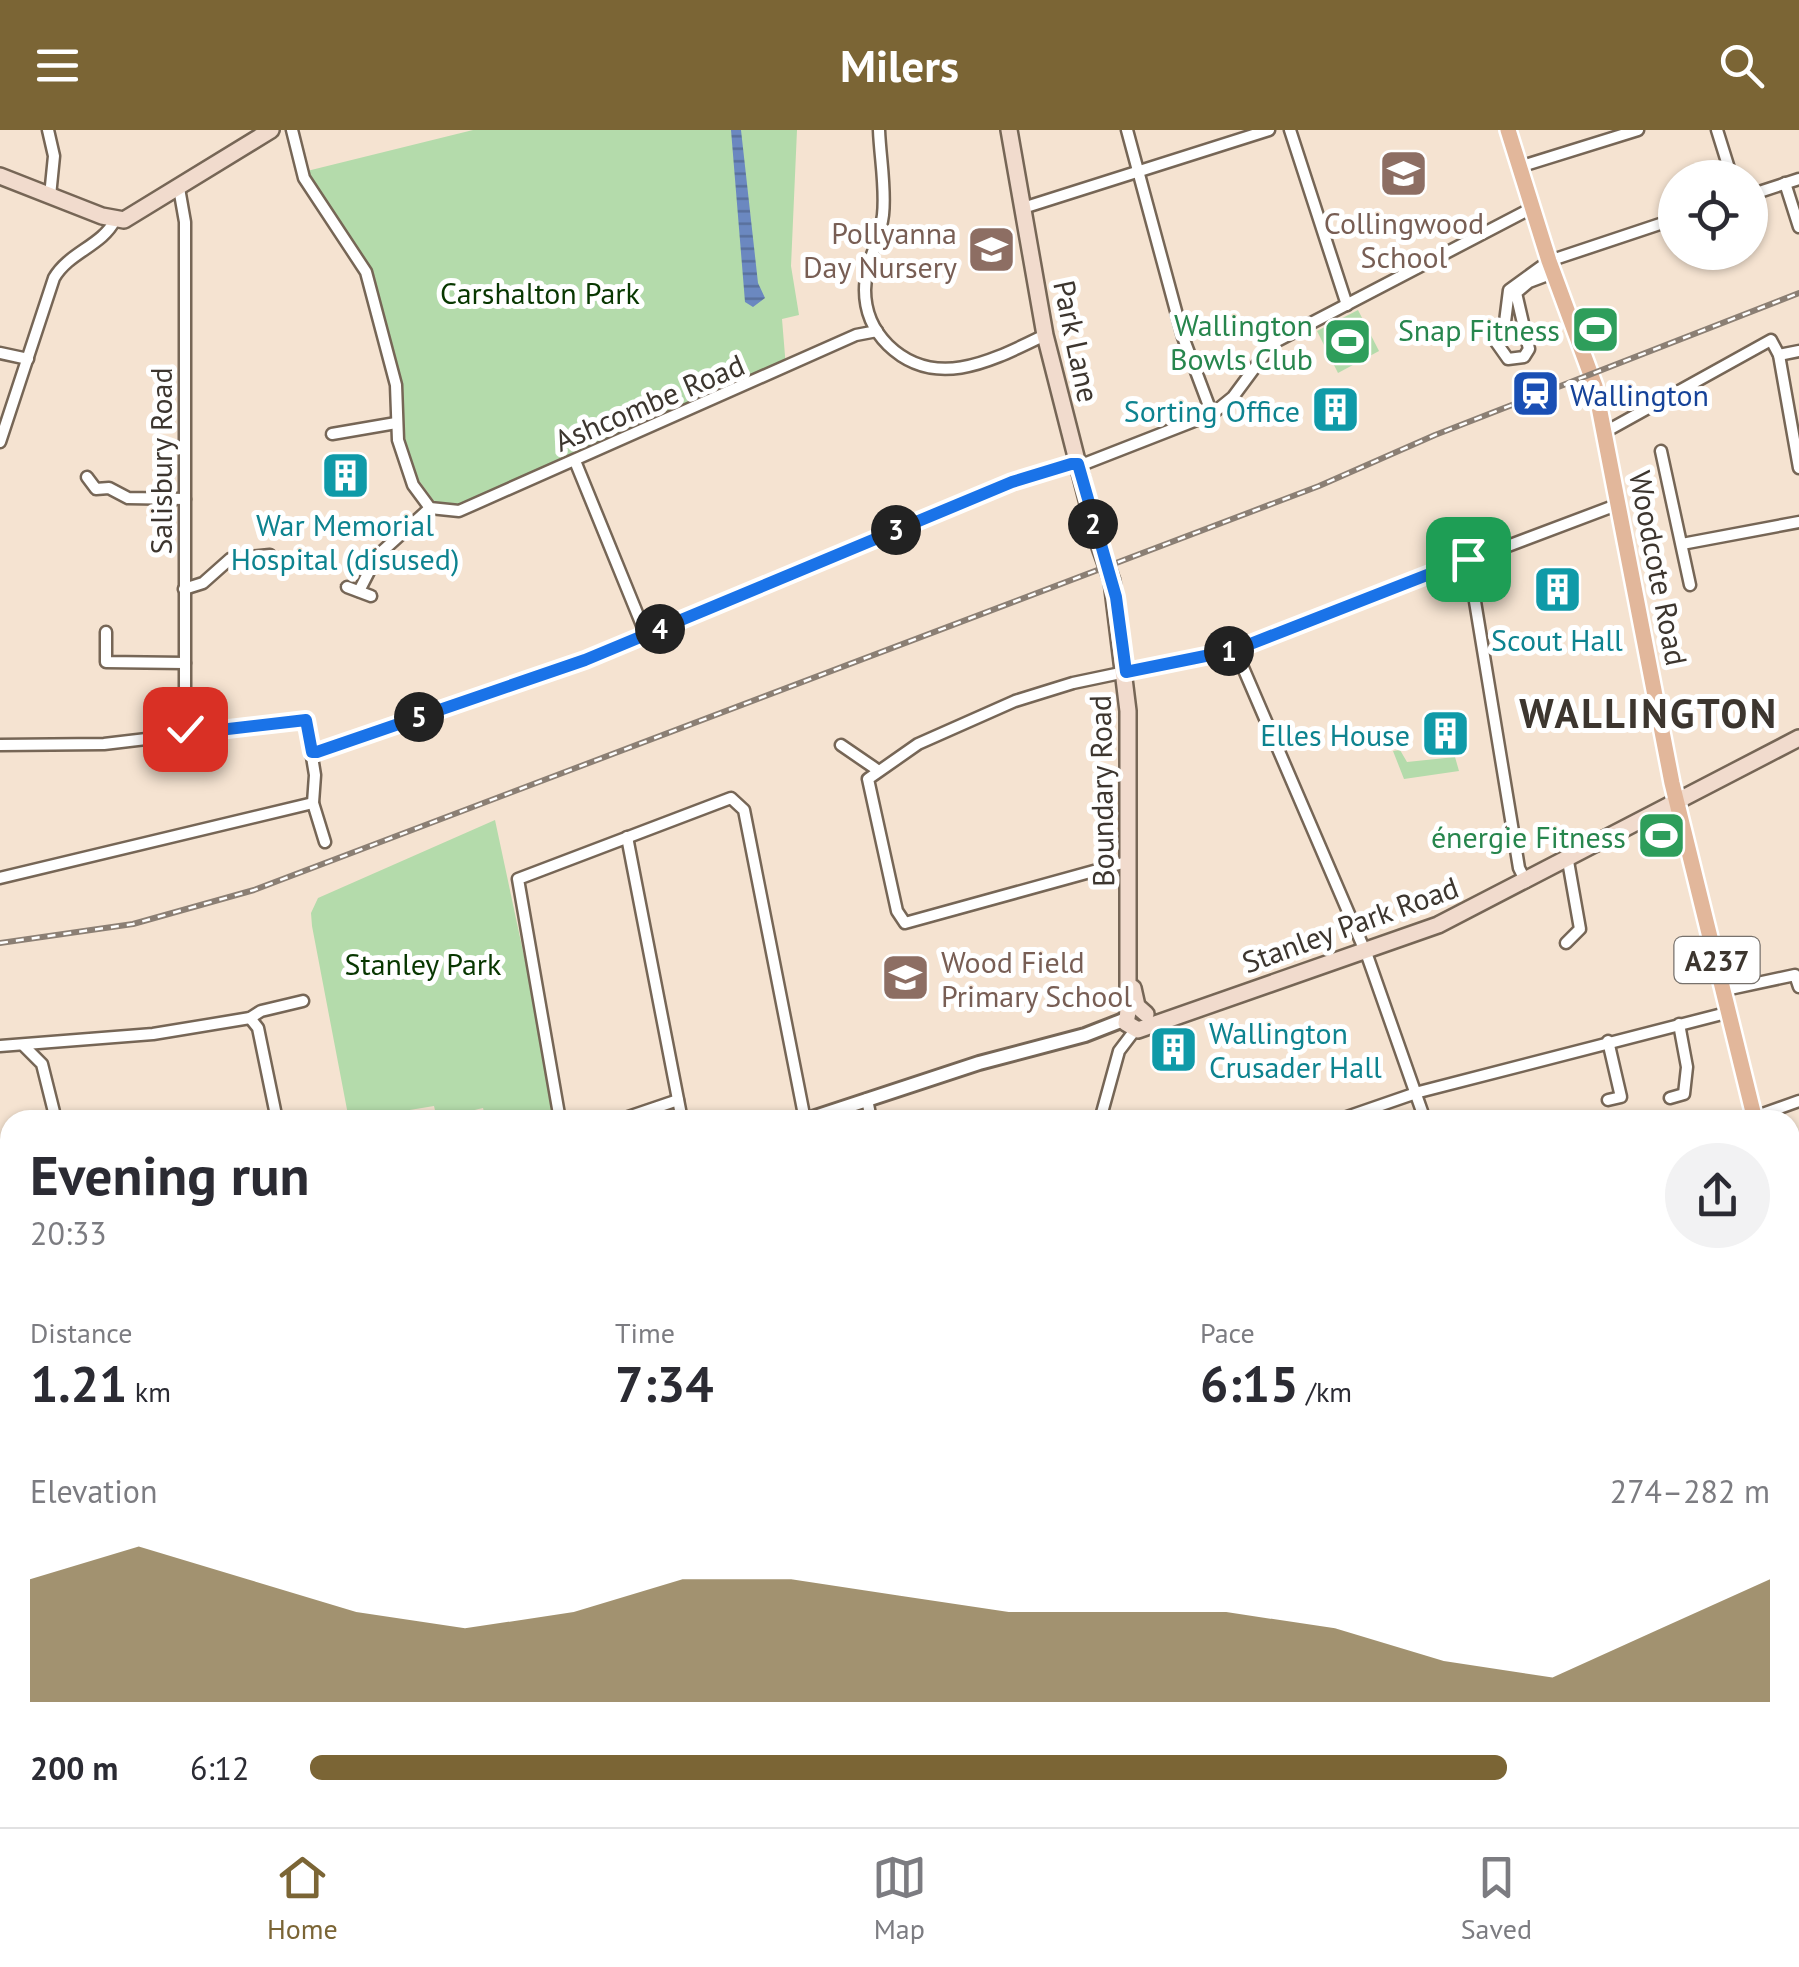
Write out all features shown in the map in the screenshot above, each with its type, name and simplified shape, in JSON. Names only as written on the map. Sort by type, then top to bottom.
[{"type":"main road","points":[[0,176],[114,220],[128,219],[271,130]]},
{"type":"main road","name":"Park Lane","points":[[1009,130],[1044,336],[1105,562]]},
{"type":"main road","name":"A237","points":[[1508,130],[1551,267]]},
{"type":"main road","name":"Woodcote Road","points":[[1551,267],[1592,377],[1677,800],[1753,1110]]},
{"type":"main road","name":"Boundary Road","points":[[1105,562],[1112,580],[1126,672],[1132,861],[1130,962],[1126,981],[1136,1020]]},
{"type":"main road","name":"Stanley Park Road","points":[[1136,1020],[1197,1007],[1438,925],[1526,883],[1799,738]]},
{"type":"street","points":[[48,130],[54,156],[50,196]]},
{"type":"street","points":[[292,130],[304,178],[366,272],[396,384],[396,423],[413,485],[430,508],[377,556],[353,589],[370,596]]},
{"type":"street","points":[[879,130],[883,213],[866,274],[867,311],[877,331],[902,357],[942,370],[978,365],[1044,336]]},
{"type":"street","points":[[1127,130],[1183,336],[1212,414]]},
{"type":"street","points":[[1023,208],[1270,130]]},
{"type":"street","points":[[1290,130],[1347,305]]},
{"type":"street","points":[[1519,168],[1638,130]]},
{"type":"street","points":[[1717,130],[1726,160]]},
{"type":"street","points":[[1768,189],[1799,179]]},
{"type":"street","points":[[1785,184],[1799,226]]},
{"type":"street","name":"Salisbury Road","points":[[179,188],[184,200],[185,734]]},
{"type":"street","points":[[312,752],[646,635],[1012,482],[1078,464],[1212,414],[1232,396],[1268,348],[1532,208]]},
{"type":"street","points":[[0,442],[58,271],[108,232],[114,220]]},
{"type":"street","points":[[1551,267],[1516,293],[1528,349],[1524,357],[1508,360],[1496,342],[1505,322],[1507,295],[1551,267],[1658,226]]},
{"type":"street","points":[[856,335],[867,311]]},
{"type":"street","name":"Ashcombe Road","points":[[430,508],[459,511],[856,335],[877,331]]},
{"type":"street","points":[[1605,432],[1764,342],[1775,341],[1799,468]]},
{"type":"street","points":[[1779,355],[1799,351]]},
{"type":"street","points":[[0,353],[28,359]]},
{"type":"street","points":[[332,434],[396,423]]},
{"type":"street","points":[[1660,451],[1690,586]]},
{"type":"street","points":[[574,461],[646,635]]},
{"type":"street","points":[[88,477],[96,489],[109,488],[128,498],[185,498]]},
{"type":"street","points":[[1132,861],[905,923],[898,910],[868,784],[876,770],[996,708],[1053,688],[1235,650],[1619,504]]},
{"type":"street","points":[[1682,544],[1799,522]]},
{"type":"street","points":[[184,589],[204,583],[230,560],[270,555]]},
{"type":"street","points":[[1468,559],[1517,859],[1526,883]]},
{"type":"street","points":[[106,632],[106,662],[185,663]]},
{"type":"street","points":[[1235,650],[1366,951],[1424,1110]]},
{"type":"street","points":[[0,746],[104,744],[306,720],[312,752],[313,803],[325,842]]},
{"type":"street","points":[[841,745],[876,770]]},
{"type":"street","points":[[558,1110],[516,882],[525,874],[727,799],[738,802],[803,1110]]},
{"type":"street","points":[[0,878],[313,803]]},
{"type":"street","points":[[627,837],[680,1110]]},
{"type":"street","points":[[1566,943],[1580,929],[1568,861]]},
{"type":"street","points":[[1724,990],[1795,975],[1799,987]]},
{"type":"street","points":[[0,1046],[57,1044],[250,1018],[303,1000]]},
{"type":"street","points":[[1367,1110],[1419,1092],[1730,1012]]},
{"type":"street","points":[[250,1018],[258,1028],[275,1110]]},
{"type":"street","points":[[1103,1110],[1118,1052],[1136,1020]]},
{"type":"street","name":"Stanley Park Road","points":[[835,1110],[1136,1020]]},
{"type":"street","points":[[1670,1098],[1684,1094],[1687,1077],[1679,1024]]},
{"type":"street","points":[[1608,1041],[1622,1097],[1608,1100]]},
{"type":"street","points":[[42,1064],[57,1044]]},
{"type":"street","points":[[24,1046],[42,1064],[54,1110]]},
{"type":"street","points":[[867,1099],[869,1110]]},
{"type":"street","points":[[648,1110],[678,1100]]},
{"type":"street","points":[[1775,1110],[1799,1100]]},
{"type":"green space","name":"Carshalton Park","points":[[473,130],[797,130],[791,266],[799,315],[782,319],[786,368],[565,456],[457,507],[434,501],[418,479],[398,424],[399,396],[368,271],[303,172]]},
{"type":"green space","name":"Wallington Bowls Club","points":[[1358,310],[1379,351],[1338,373],[1317,331]]},
{"type":"green space","points":[[1400,750],[1407,762],[1455,757],[1459,771],[1404,779],[1393,751]]},
{"type":"green space","name":"Stanley Park","points":[[495,820],[557,1110],[435,1110],[434,1106],[347,1110],[312,926],[311,913],[318,898]]},
{"type":"water","points":[[731,130],[741,130],[758,283],[765,298],[753,307],[745,302]]},
{"type":"railway","points":[[0,943],[133,924],[254,890],[1319,486],[1435,435],[1799,293]]},
{"type":"place","name":"Collingwood School","points":[[1404,173]]},
{"type":"place","name":"Pollyanna Day Nursery","points":[[992,249]]},
{"type":"place","name":"Snap Fitness","points":[[1595,329]]},
{"type":"place","name":"Wallington Bowls Club","points":[[1348,341]]},
{"type":"place","name":"Wallington","points":[[1535,394]]},
{"type":"place","name":"Sorting Office","points":[[1335,410]]},
{"type":"place","name":"War Memorial Hospital (disused)","points":[[345,475]]},
{"type":"place","name":"Scout Hall","points":[[1557,590]]},
{"type":"place","name":"Elles House","points":[[1445,734]]},
{"type":"place","name":"énergie Fitness","points":[[1661,836]]},
{"type":"place","name":"Wood Field Primary School","points":[[906,978]]},
{"type":"place","name":"Wallington Crusader Hall","points":[[1174,1049]]},
{"type":"district","name":"WALLINGTON","points":[[1649,713]]},
{"type":"route","points":[[185,729],[185,734],[306,720],[312,752],[317,752],[585,660],[1012,482],[1071,464],[1078,464],[1112,580],[1126,672],[1235,650],[1468,559]]}]
